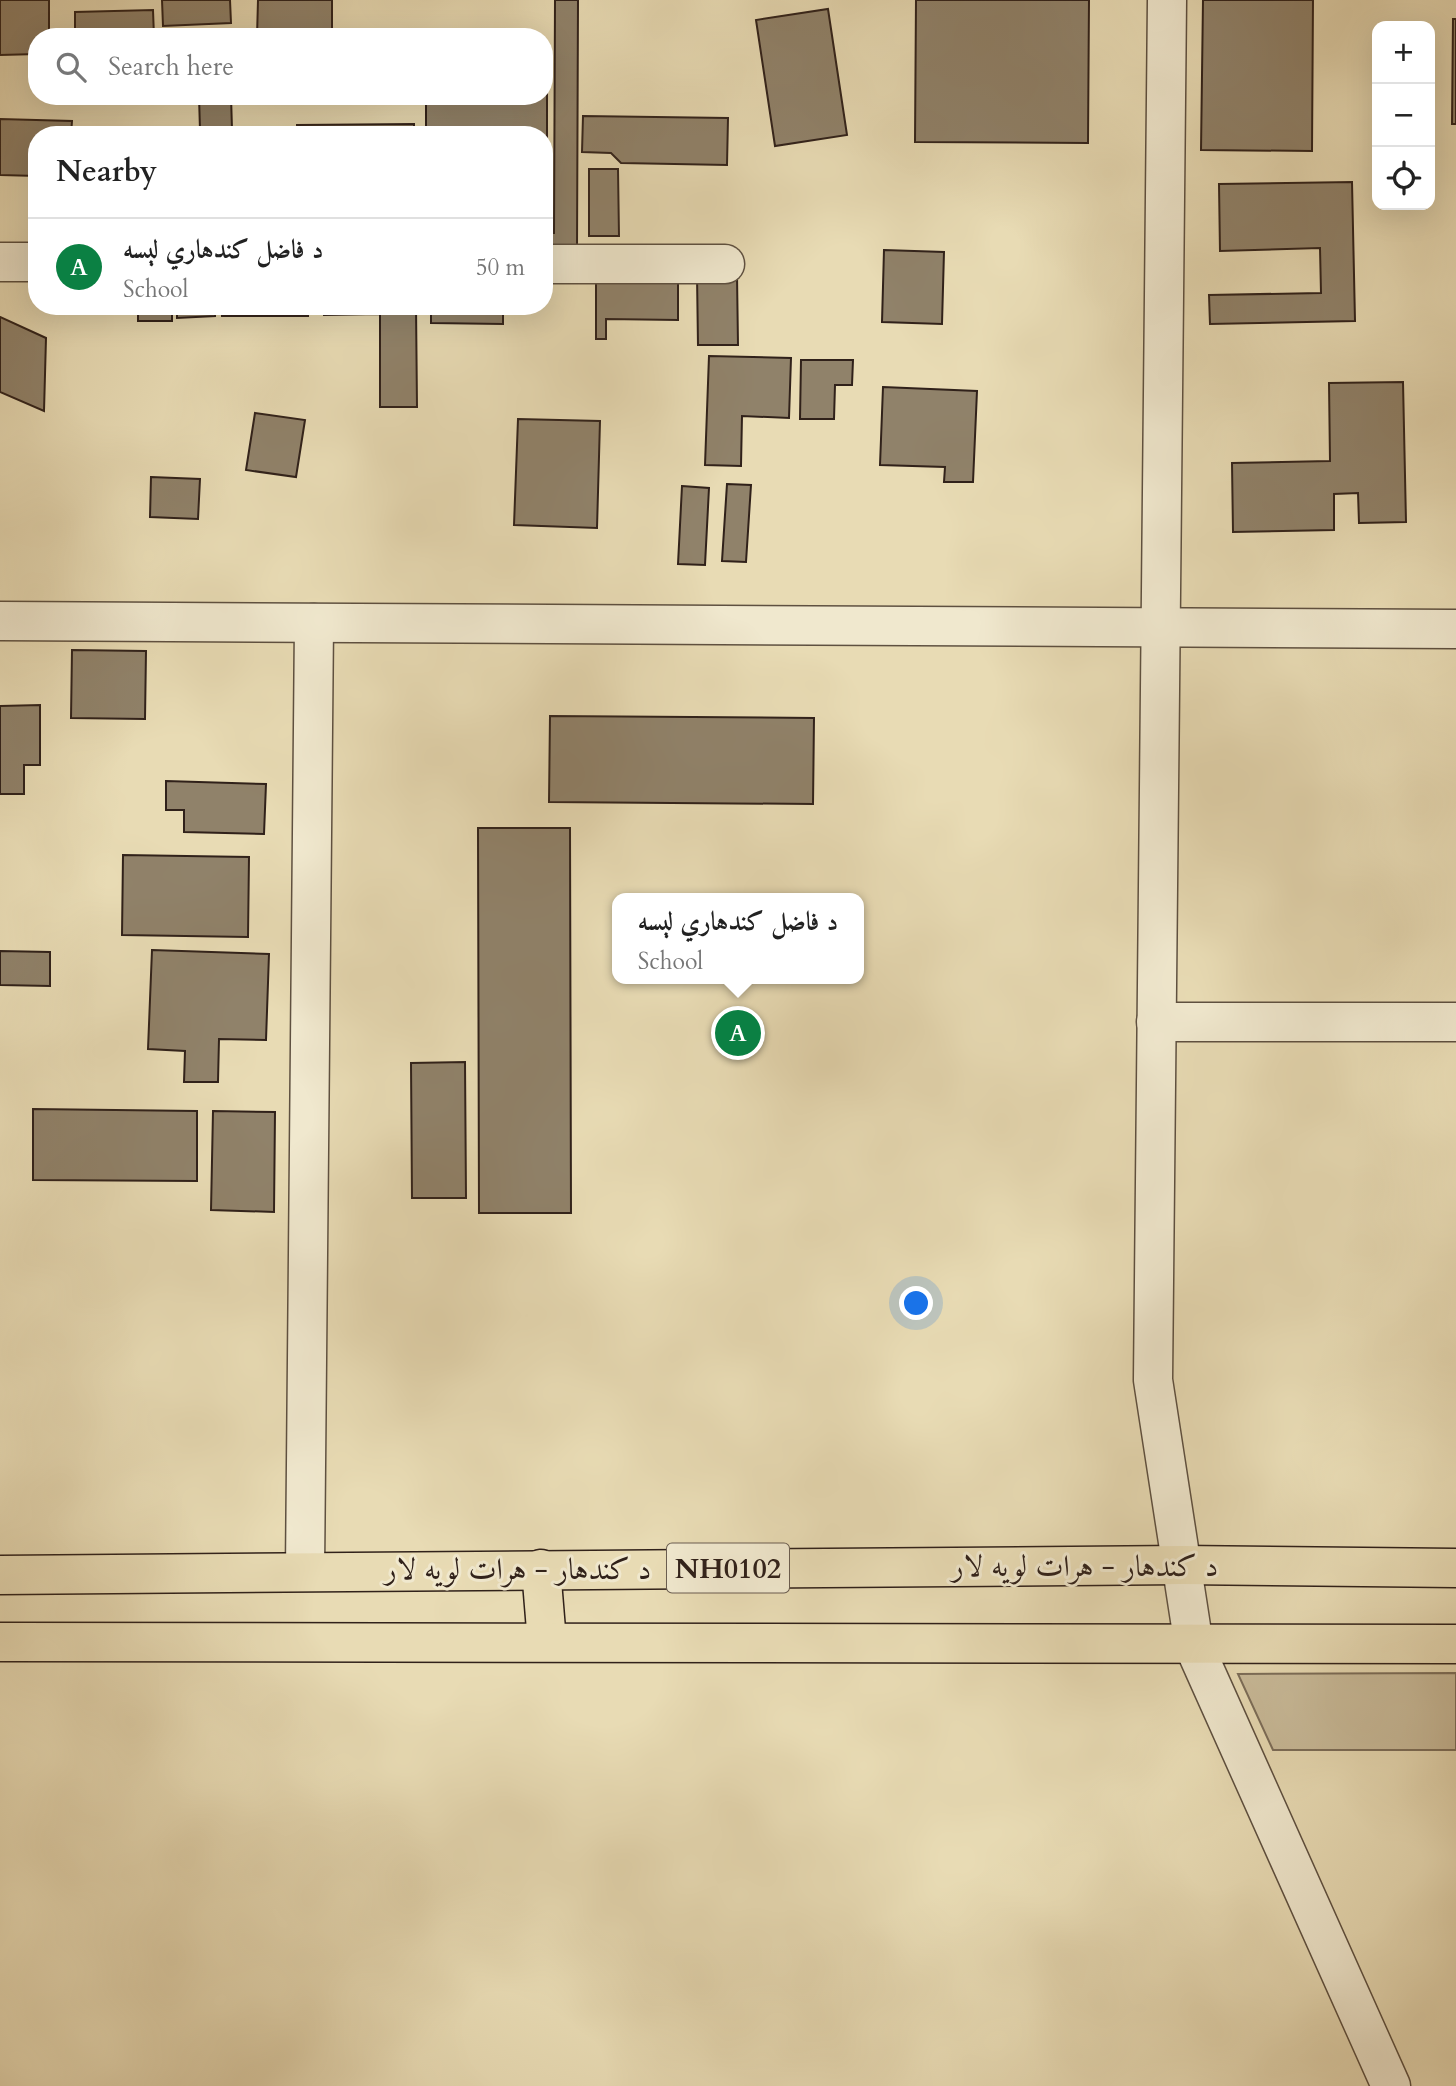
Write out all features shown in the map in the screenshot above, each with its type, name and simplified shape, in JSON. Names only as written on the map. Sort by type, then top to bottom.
[{"type":"highway","name":"د کندهار - هرات لويه لار","points":[[0,1575],[305,1570],[1182,1565],[1456,1568]]},
{"type":"highway","points":[[541,1569],[547,1642]]},
{"type":"highway","points":[[0,1642],[1194,1646],[1456,1644]]},
{"type":"street","points":[[1167,0],[1153,1380],[1194,1646],[1391,2086]]},
{"type":"street","points":[[0,262],[28,262]]},
{"type":"street","points":[[553,264],[725,264]]},
{"type":"street","points":[[0,621],[1456,629]]},
{"type":"street","points":[[305,1570],[314,623]]},
{"type":"street","points":[[1156,1022],[1456,1022]]},
{"type":"shaded area","points":[[1456,1673],[1456,1750],[1273,1750],[1238,1674]]},
{"type":"building","points":[[0,0],[49,0],[49,28],[28,28],[28,54],[0,55]]},
{"type":"building","points":[[162,0],[230,0],[231,23],[163,26]]},
{"type":"building","points":[[258,0],[332,0],[332,28],[257,28]]},
{"type":"building","points":[[555,0],[578,0],[577,252],[553,252]]},
{"type":"building","points":[[916,0],[1089,0],[1088,143],[915,142]]},
{"type":"building","points":[[1203,0],[1313,0],[1312,151],[1201,150]]},
{"type":"building","points":[[828,9],[847,135],[775,146],[756,20]]},
{"type":"building","points":[[153,10],[154,28],[75,28],[75,12]]},
{"type":"building","points":[[1453,19],[1456,19],[1456,124],[1452,124]]},
{"type":"building","points":[[199,105],[231,105],[232,126],[200,126]]},
{"type":"building","points":[[426,105],[547,105],[547,126],[426,126]]},
{"type":"building","points":[[583,116],[728,118],[727,165],[621,163],[611,153],[582,152]]},
{"type":"building","points":[[0,119],[72,121],[72,126],[28,126],[28,176],[0,175]]},
{"type":"building","points":[[414,124],[414,126],[297,126]]},
{"type":"building","points":[[589,169],[618,169],[619,236],[589,236]]},
{"type":"building","points":[[1352,182],[1355,321],[1210,324],[1209,295],[1321,293],[1320,248],[1220,251],[1219,184]]},
{"type":"building","points":[[884,250],[944,252],[942,324],[882,322]]},
{"type":"building","points":[[596,273],[678,274],[678,320],[606,319],[606,339],[596,339]]},
{"type":"building","points":[[697,275],[737,275],[738,345],[698,345]]},
{"type":"building","points":[[138,315],[172,315],[172,321],[138,321]]},
{"type":"building","points":[[177,315],[215,315],[215,316],[177,318]]},
{"type":"building","points":[[222,315],[308,315],[308,316]]},
{"type":"building","points":[[380,315],[416,315],[417,407],[380,407]]},
{"type":"building","points":[[431,315],[503,315],[503,324],[431,323]]},
{"type":"building","points":[[0,317],[46,338],[44,411],[0,392]]},
{"type":"building","points":[[709,356],[791,358],[789,418],[742,416],[741,466],[705,465]]},
{"type":"building","points":[[801,360],[853,360],[852,385],[835,385],[834,419],[800,419]]},
{"type":"building","points":[[1403,382],[1406,522],[1359,523],[1358,493],[1334,494],[1334,530],[1233,532],[1232,463],[1330,461],[1329,383]]},
{"type":"building","points":[[883,387],[977,391],[973,482],[944,482],[945,467],[880,465]]},
{"type":"building","points":[[255,413],[305,420],[296,477],[246,470]]},
{"type":"building","points":[[518,419],[600,421],[597,528],[514,525]]},
{"type":"building","points":[[151,477],[200,479],[198,519],[150,517]]},
{"type":"building","points":[[727,484],[751,485],[746,562],[722,561]]},
{"type":"building","points":[[682,486],[709,488],[705,565],[678,564]]},
{"type":"building","points":[[72,650],[146,651],[145,719],[71,718]]},
{"type":"building","points":[[40,705],[40,765],[24,765],[24,794],[0,794],[0,706]]},
{"type":"building","points":[[550,716],[814,718],[813,804],[549,802]]},
{"type":"building","points":[[166,781],[266,784],[264,834],[184,832],[184,810],[166,810]]},
{"type":"building","points":[[478,828],[570,828],[571,1213],[479,1213]]},
{"type":"building","points":[[123,855],[249,857],[248,937],[122,935]]},
{"type":"building","points":[[152,950],[269,954],[266,1040],[219,1039],[218,1082],[184,1082],[185,1051],[148,1049]]},
{"type":"building","points":[[0,951],[50,952],[50,986],[0,985]]},
{"type":"building","points":[[465,1062],[466,1198],[412,1198],[411,1063]]},
{"type":"building","points":[[33,1109],[197,1111],[197,1181],[33,1180]]},
{"type":"building","points":[[213,1111],[275,1112],[274,1212],[211,1210]]},
{"type":"place","name":"د فاضل کندهاري لېسه","points":[[738,1033]]}]
